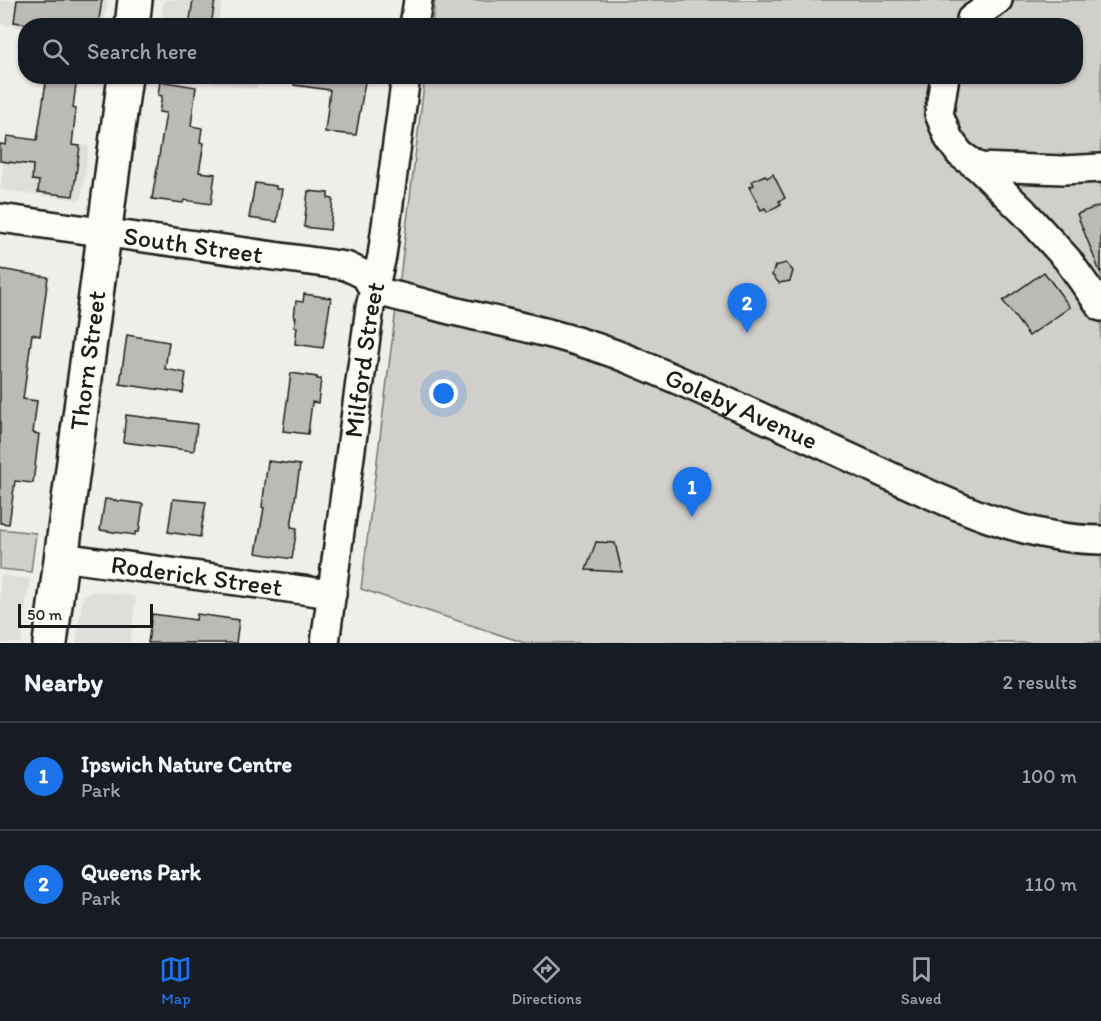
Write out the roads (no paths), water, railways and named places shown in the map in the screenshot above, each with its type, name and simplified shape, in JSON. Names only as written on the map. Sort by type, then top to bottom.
[{"type":"main road","points":[[133,18],[135,0]]},
{"type":"main road","name":"Thorn Street","points":[[50,643],[124,84]]},
{"type":"street","points":[[415,18],[418,0]]},
{"type":"street","points":[[971,15],[998,0]]},
{"type":"street","name":"Milford Street","points":[[325,643],[370,307],[382,256],[405,84]]},
{"type":"street","points":[[944,84],[939,114],[949,139],[960,153],[978,167],[1024,212],[1067,259]]},
{"type":"street","points":[[978,167],[1063,170],[1101,168]]},
{"type":"street","points":[[1063,170],[1036,180],[1031,193],[1034,207],[1101,307]]},
{"type":"street","name":"South Street","points":[[0,218],[346,266],[365,275],[374,291]]},
{"type":"street","name":"Goleby Avenue","points":[[374,291],[591,345],[748,411],[984,517],[1047,534],[1101,540]]},
{"type":"street","name":"Roderick Street","points":[[62,557],[332,594]]},
{"type":"place","name":"Queens Park","points":[[747,333]]},
{"type":"place","name":"Ipswich Nature Centre","points":[[692,517]]}]
